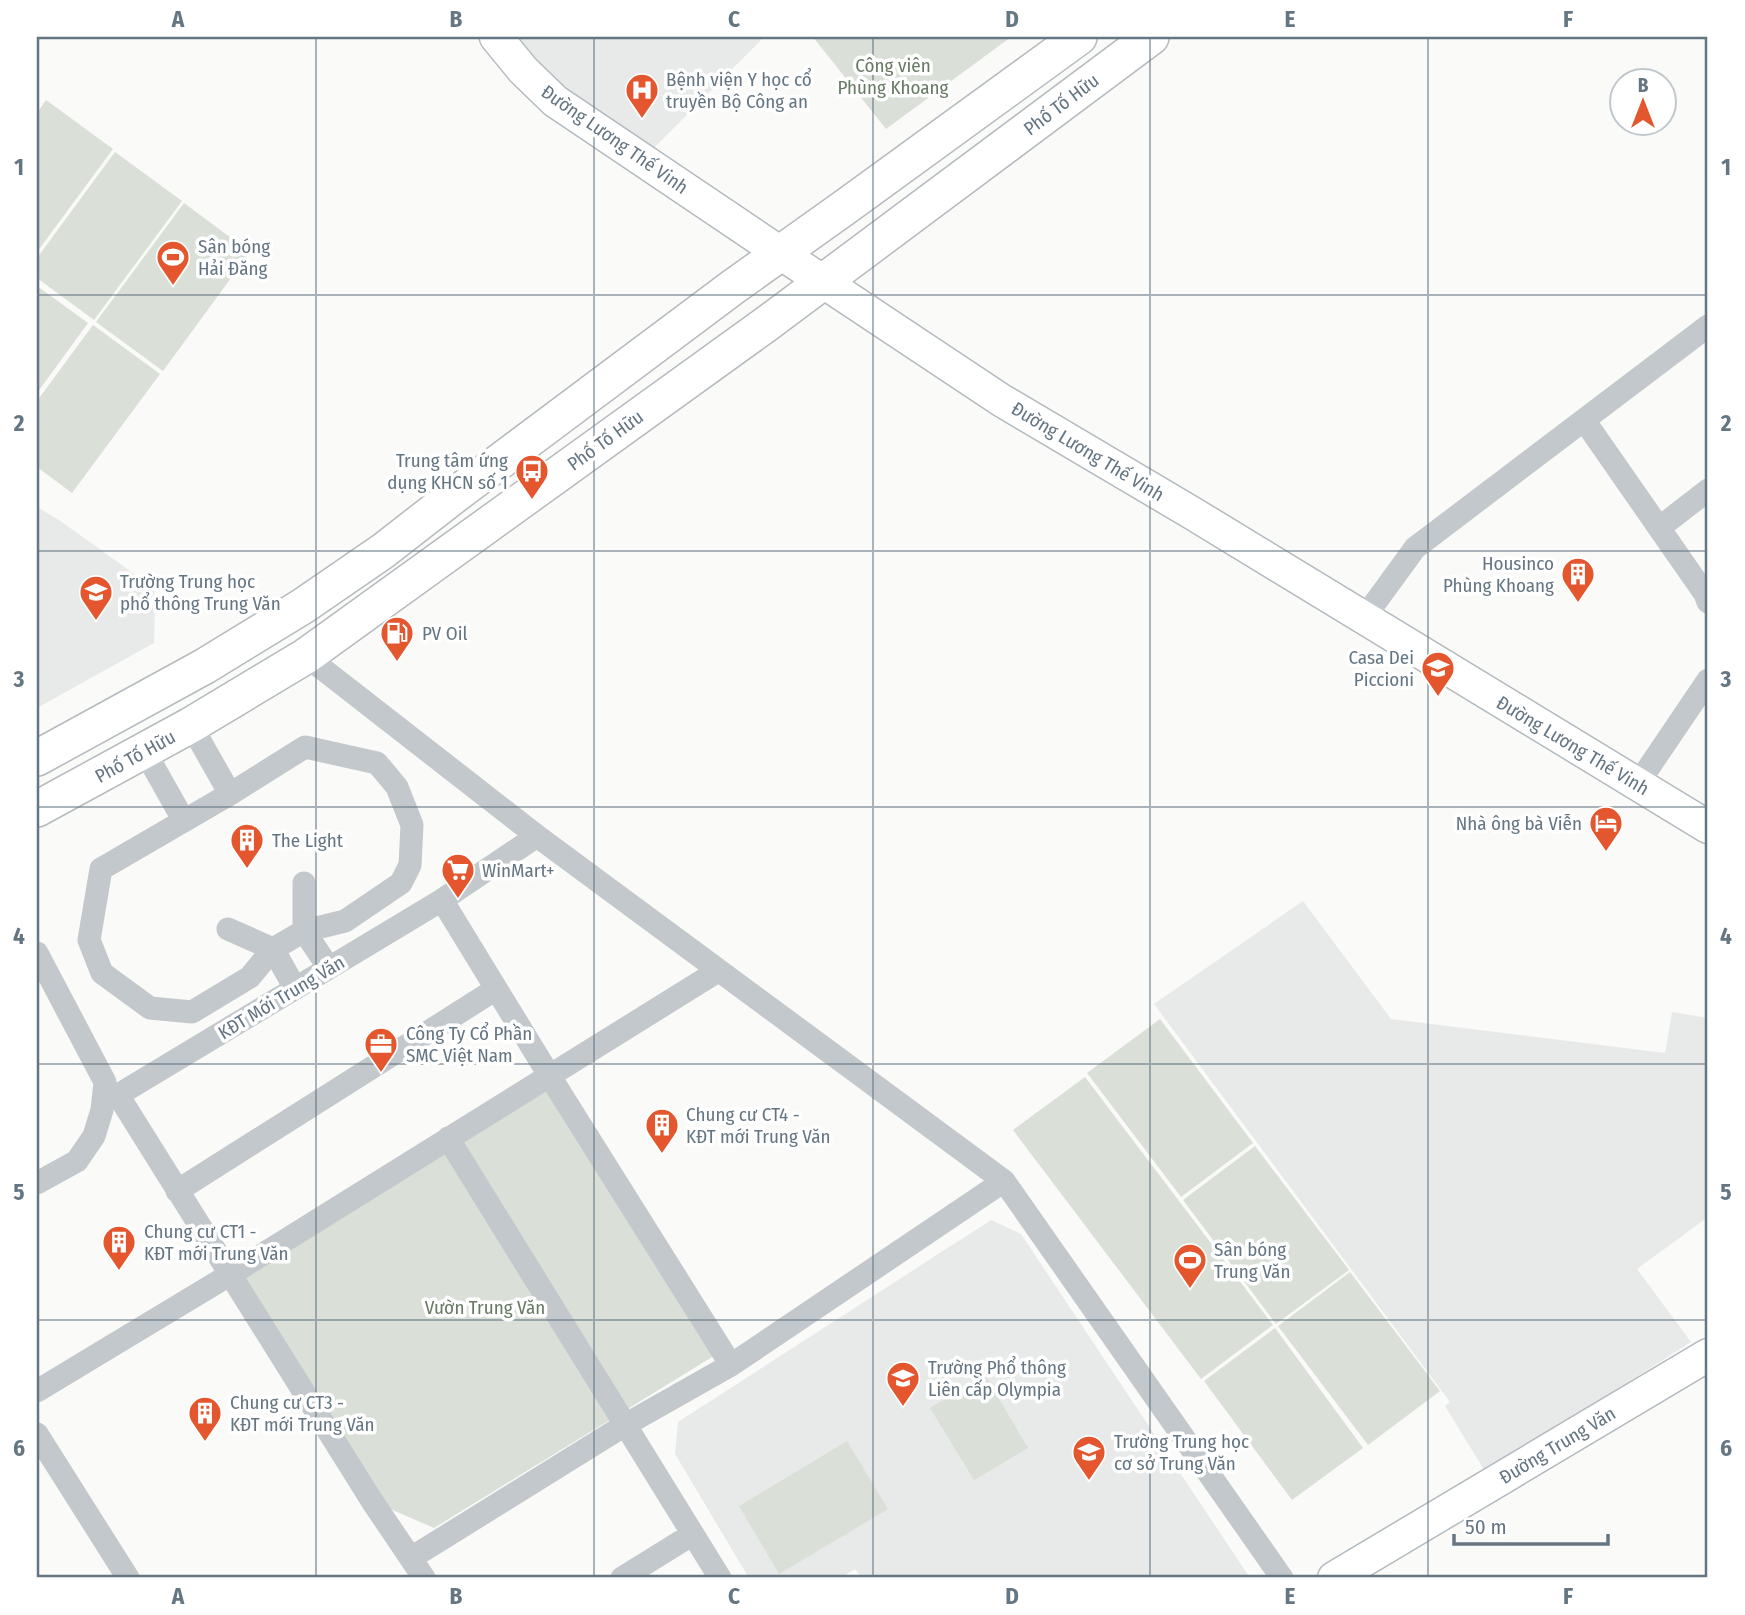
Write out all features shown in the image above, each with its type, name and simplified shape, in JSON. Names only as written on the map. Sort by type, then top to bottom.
[{"type":"main road","points":[[37,758],[205,666],[303,606],[383,551],[779,253],[1079,37]]},
{"type":"main road","name":"Phố Tố Hữu","points":[[37,809],[191,724],[306,656],[822,281],[1151,37]]},
{"type":"street","name":"Đường Lương Thế Vinh","points":[[496,37],[523,70],[555,101],[1001,400],[1708,827]]},
{"type":"street","points":[[1364,618],[1415,548],[1708,326]]},
{"type":"street","points":[[1584,420],[1708,602]]},
{"type":"street","points":[[1659,528],[1708,490]]},
{"type":"street","points":[[306,656],[537,836],[1004,1181],[1282,1578]]},
{"type":"street","points":[[1637,785],[1708,680]]},
{"type":"street","points":[[191,724],[230,794]]},
{"type":"street","points":[[305,747],[377,763],[397,787],[412,825],[410,865],[401,883],[345,921],[304,931],[273,950],[250,977],[192,1012],[150,1008],[102,973],[89,940],[101,869],[184,821],[305,747]]},
{"type":"street","points":[[144,750],[184,821]]},
{"type":"street","name":"KĐT Mới Trung Văn","points":[[424,1578],[372,1501],[118,1096],[442,900],[537,836]]},
{"type":"street","points":[[304,883],[304,931],[329,968]]},
{"type":"street","points":[[442,900],[732,1365]]},
{"type":"street","points":[[228,929],[273,950],[295,988]]},
{"type":"street","points":[[37,953],[105,1082],[102,1110],[94,1136],[78,1161],[37,1183]]},
{"type":"street","points":[[37,1391],[231,1274],[718,971]]},
{"type":"street","points":[[177,1191],[496,989]]},
{"type":"street","points":[[448,1138],[720,1578]]},
{"type":"street","points":[[411,1558],[625,1425],[732,1365],[1004,1181]]},
{"type":"street","name":"Đường Trung Văn","points":[[1334,1578],[1708,1355]]},
{"type":"street","points":[[37,1434],[128,1578]]},
{"type":"street","points":[[622,1578],[693,1534]]},
{"type":"shaded area","name":"Bệnh viện Y học cổ truyền Bộ Công an","points":[[516,37],[764,37],[648,154],[558,86]]},
{"type":"shaded area","name":"Trường Trung học phổ thông Trung Văn","points":[[37,507],[154,588],[155,602],[154,643],[37,708]]},
{"type":"shaded area","points":[[1303,901],[1391,1019],[1665,1053],[1672,1012],[1708,1018],[1708,1217],[1637,1269],[1691,1342],[1486,1473],[1445,1406],[1450,1402],[1154,1004]]},
{"type":"shaded area","name":"Trường Phổ thông Liên cấp Olympia","points":[[991,1220],[1021,1234],[1250,1578],[862,1578],[855,1569],[840,1578],[749,1578],[675,1454],[678,1422]]},
{"type":"green space","name":"Công viên Phùng Khoang","points":[[813,37],[1011,37],[886,129]]},
{"type":"green space","points":[[46,100],[113,149],[37,252],[37,113]]},
{"type":"green space","name":"Sân bóng Hải Đăng","points":[[115,152],[182,201],[94,320],[37,278],[37,258]]},
{"type":"green space","name":"Sân bóng Hải Đăng","points":[[184,203],[250,252],[163,371],[96,322]]},
{"type":"green space","points":[[37,286],[88,323],[37,393]]},
{"type":"green space","points":[[93,325],[160,374],[72,493],[37,467],[37,401]]},
{"type":"green space","name":"Sân bóng Trung Văn","points":[[1160,1019],[1253,1143],[1181,1197],[1087,1073]]},
{"type":"green space","name":"Vườn Trung Văn","points":[[549,1075],[717,1354],[434,1528],[372,1501],[231,1274]]},
{"type":"green space","points":[[1085,1077],[1273,1325],[1201,1379],[1013,1130]]},
{"type":"green space","name":"Sân bóng Trung Văn","points":[[1255,1146],[1349,1270],[1276,1324],[1183,1200]]},
{"type":"green space","name":"Sân bóng Trung Văn","points":[[1350,1272],[1440,1391],[1368,1445],[1278,1326]]},
{"type":"green space","name":"Sân bóng Trung Văn","points":[[1275,1328],[1363,1448],[1292,1500],[1204,1381]]},
{"type":"green space","points":[[985,1375],[1028,1448],[974,1480],[930,1408]]},
{"type":"green space","points":[[847,1441],[888,1509],[779,1574],[739,1506]]},
{"type":"place","name":"Bệnh viện Y học cổ truyền Bộ Công an","points":[[642,120]]},
{"type":"place","name":"Sân bóng Hải Đăng","points":[[173,287]]},
{"type":"place","name":"Trung tâm ứng dụng KHCN số 1","points":[[532,501]]},
{"type":"place","name":"Housinco Phùng Khoang","points":[[1578,604]]},
{"type":"place","name":"Trường Trung học phổ thông Trung Văn","points":[[96,622]]},
{"type":"place","name":"PV Oil","points":[[397,663]]},
{"type":"place","name":"Casa Dei Piccioni","points":[[1438,698]]},
{"type":"place","name":"Nhà ông bà Viễn","points":[[1606,853]]},
{"type":"place","name":"The Light","points":[[247,870]]},
{"type":"place","name":"WinMart+","points":[[458,900]]},
{"type":"place","name":"Công Ty Cổ Phần SMC Việt Nam","points":[[381,1074]]},
{"type":"place","name":"Chung cư CT4 - KĐT mới Trung Văn","points":[[662,1155]]},
{"type":"place","name":"Chung cư CT1 - KĐT mới Trung Văn","points":[[119,1272]]},
{"type":"place","name":"Sân bóng Trung Văn","points":[[1190,1290]]},
{"type":"place","name":"Trường Phổ thông Liên cấp Olympia","points":[[903,1408]]},
{"type":"place","name":"Chung cư CT3 - KĐT mới Trung Văn","points":[[205,1443]]},
{"type":"place","name":"Trường Trung học cơ sở Trung Văn","points":[[1089,1482]]}]
